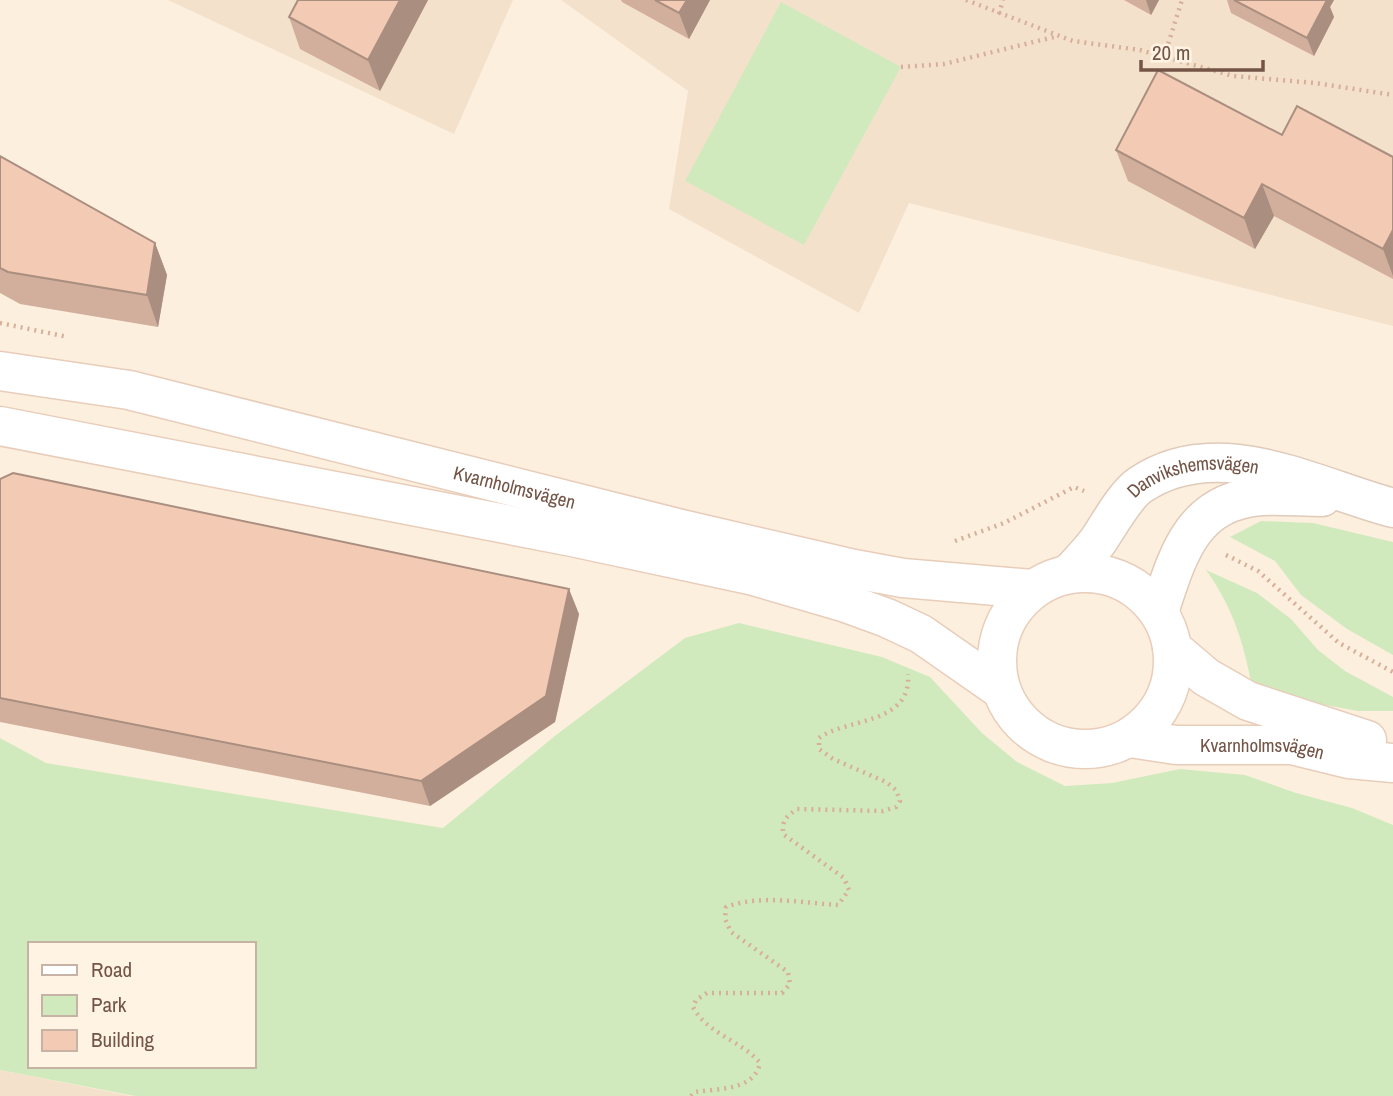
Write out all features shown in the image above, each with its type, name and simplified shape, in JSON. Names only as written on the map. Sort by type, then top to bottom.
[{"type":"street","name":"Kvarnholmsvägen","points":[[0,371],[129,390],[693,532],[854,569],[903,578],[1032,589]]},
{"type":"street","name":"Kvarnholmsvägen","points":[[0,426],[266,480],[572,537],[754,576],[843,602],[910,628],[1000,688]]},
{"type":"street","name":"Danvikshemsvägen","points":[[1070,573],[1096,544],[1138,486],[1193,464],[1233,462],[1269,467],[1352,497],[1393,508]]},
{"type":"street","name":"Danvikshemsvägen","points":[[1159,612],[1188,537],[1207,514],[1224,505],[1261,496],[1352,497]]},
{"type":"street","name":"Kvarnholmsvägen","points":[[1070,573],[1108,575],[1138,589],[1159,612],[1170,637],[1174,658],[1171,682],[1162,704],[1143,728],[1130,738],[1107,747],[1076,750],[1042,740],[1016,718],[1000,688],[995,662],[999,635],[1011,610],[1032,589],[1049,579],[1070,573]]},
{"type":"street","name":"Kvarnholmsvägen","points":[[1172,648],[1206,677],[1248,701],[1359,736],[1393,755]]},
{"type":"street","name":"Kvarnholmsvägen","points":[[1130,738],[1176,745],[1292,745],[1349,758],[1393,763]]},
{"type":"path","points":[[966,0],[1073,41],[1140,50],[1233,76],[1315,83],[1393,94]]},
{"type":"path","points":[[999,14],[1003,0]]},
{"type":"path","points":[[1164,57],[1182,0]]},
{"type":"path","points":[[901,67],[944,64],[1059,36]]},
{"type":"path","points":[[691,1096],[695,1091],[749,1082],[758,1073],[760,1063],[751,1052],[699,1020],[692,1007],[696,1000],[707,993],[782,993],[790,984],[788,972],[731,932],[725,919],[726,907],[759,900],[838,905],[849,890],[844,878],[783,834],[782,825],[785,817],[797,809],[883,811],[896,807],[900,801],[896,790],[886,782],[833,759],[819,749],[819,738],[827,732],[875,720],[901,702],[909,683],[908,668]]},
{"type":"shaded area","points":[[168,0],[513,0],[454,134]]},
{"type":"shaded area","points":[[561,0],[1393,0],[1393,326],[909,203],[859,313],[669,209],[688,91]]},
{"type":"shaded area","points":[[0,1070],[131,1096],[0,1096]]},
{"type":"green space","points":[[781,2],[901,67],[804,245],[685,181]]},
{"type":"green space","points":[[1261,521],[1313,523],[1393,542],[1393,655],[1347,629],[1301,595],[1275,561],[1230,537]]},
{"type":"green space","points":[[1206,570],[1257,593],[1291,619],[1318,650],[1345,671],[1393,697],[1393,711],[1358,711],[1303,701],[1251,682],[1235,623]]},
{"type":"green space","points":[[739,623],[882,657],[930,677],[982,733],[1017,762],[1065,786],[1112,783],[1180,769],[1245,775],[1296,793],[1352,808],[1393,825],[1393,1096],[135,1096],[0,1070],[0,738],[46,763],[443,828],[556,735],[685,638]]},
{"type":"building","points":[[298,0],[400,0],[368,60],[289,17]]},
{"type":"building","points":[[655,0],[687,0],[679,13]]},
{"type":"building","points":[[1234,0],[1327,0],[1307,38]]},
{"type":"building","points":[[1158,70],[1282,135],[1297,106],[1393,157],[1393,230],[1383,249],[1262,184],[1244,218],[1116,150]]},
{"type":"building","points":[[0,156],[155,243],[147,295],[8,272],[0,268]]},
{"type":"building","points":[[13,473],[569,589],[546,696],[421,781],[0,698],[0,479]]}]
